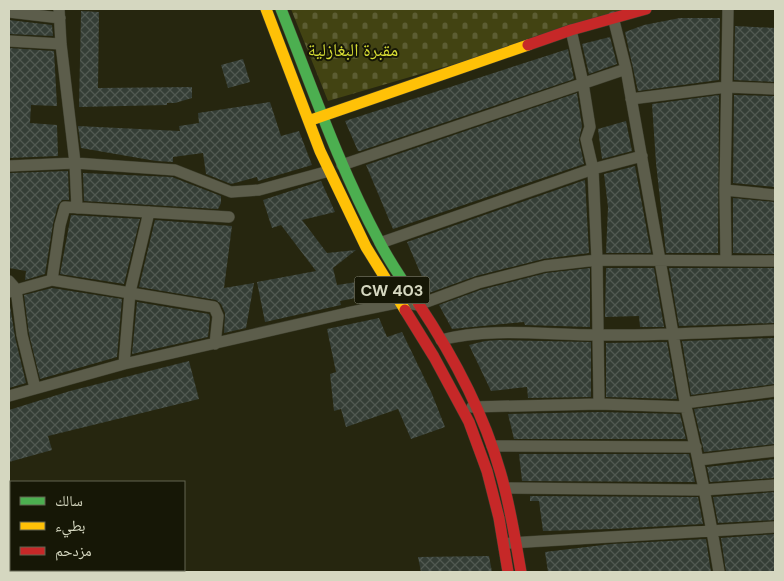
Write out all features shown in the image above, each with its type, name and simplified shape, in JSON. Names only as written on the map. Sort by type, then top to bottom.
[{"type":"main road","points":[[257,9],[272,25]]},
{"type":"main road","name":"CW 403","points":[[266,9],[329,171],[366,248],[434,357],[462,409],[479,447],[499,518],[508,572]]},
{"type":"main road","name":"CW 403","points":[[282,9],[342,166],[380,243],[441,340],[476,407],[492,446],[505,488],[521,572]]},
{"type":"main road","points":[[309,121],[323,114],[572,30],[646,9]]},
{"type":"street","points":[[726,260],[725,190],[728,9]]},
{"type":"street","points":[[9,12],[59,14],[77,208]]},
{"type":"street","points":[[613,17],[626,69],[685,405],[696,447],[719,572]]},
{"type":"street","points":[[572,30],[590,127],[586,139],[593,169],[599,335],[599,404]]},
{"type":"street","points":[[9,41],[61,44]]},
{"type":"street","points":[[342,166],[626,69]]},
{"type":"street","points":[[631,99],[726,87],[775,88]]},
{"type":"street","points":[[380,243],[593,169],[642,156]]},
{"type":"street","points":[[9,166],[74,163],[175,170],[231,192],[259,190],[329,171]]},
{"type":"street","points":[[725,190],[775,195]]},
{"type":"street","points":[[52,280],[60,225],[65,207],[229,217]]},
{"type":"street","points":[[124,364],[130,292],[149,212]]},
{"type":"street","points":[[9,396],[124,364],[355,311],[401,302],[418,305],[478,283],[544,266],[597,260],[775,261]]},
{"type":"street","points":[[35,388],[11,287],[52,280],[130,292],[173,302],[214,307],[218,316],[215,344]]},
{"type":"street","points":[[441,340],[462,334],[599,335],[775,330]]},
{"type":"street","points":[[462,409],[599,404],[685,405],[775,391]]},
{"type":"street","points":[[492,446],[696,447]]},
{"type":"street","points":[[698,460],[775,451]]},
{"type":"street","points":[[505,488],[703,490],[775,485]]},
{"type":"street","points":[[503,544],[775,526]]},
{"type":"green space","name":"مقبرة البغازلية","points":[[291,9],[635,9],[571,30],[328,101]]},
{"type":"building","points":[[81,11],[99,12],[98,88],[192,87],[192,98],[175,103],[167,103],[167,105],[79,107]]},
{"type":"building","points":[[680,18],[720,18],[719,80],[638,91],[625,32],[644,25]]},
{"type":"building","points":[[9,20],[52,25],[53,36],[9,34]]},
{"type":"building","points":[[735,26],[775,28],[775,82],[734,80]]},
{"type":"building","points":[[610,37],[617,64],[589,74],[582,44]]},
{"type":"building","points":[[9,48],[54,51],[57,106],[31,105],[30,123],[57,125],[58,156],[9,158]]},
{"type":"building","points":[[568,49],[574,79],[360,151],[358,151],[345,121]]},
{"type":"building","points":[[243,59],[250,82],[228,88],[221,65]]},
{"type":"building","points":[[577,93],[582,126],[579,140],[584,164],[393,229],[366,165]]},
{"type":"building","points":[[719,95],[718,253],[666,253],[656,163],[652,104]]},
{"type":"building","points":[[734,95],[775,96],[775,187],[733,183]]},
{"type":"building","points":[[270,102],[281,136],[299,131],[312,165],[258,181],[257,177],[231,184],[206,174],[203,153],[173,157],[173,162],[156,161],[81,148],[78,126],[180,131],[179,126],[199,123],[198,113]]},
{"type":"building","points":[[626,121],[632,151],[602,159],[598,129]]},
{"type":"building","points":[[635,166],[651,253],[606,253],[608,207],[604,174]]},
{"type":"building","points":[[68,171],[69,200],[62,200],[58,205],[45,274],[25,280],[26,271],[9,268],[9,173]]},
{"type":"building","points":[[83,173],[172,177],[221,196],[221,203],[218,209],[84,201]]},
{"type":"building","points":[[585,180],[589,253],[543,259],[476,276],[429,293],[407,242]]},
{"type":"building","points":[[321,181],[335,212],[302,220],[327,253],[356,250],[333,268],[337,285],[364,281],[367,296],[340,301],[341,305],[265,322],[257,282],[316,271],[281,225],[272,228],[263,200]]},
{"type":"building","points":[[733,198],[775,202],[775,254],[733,253]]},
{"type":"building","points":[[71,215],[140,219],[124,284],[60,274]]},
{"type":"building","points":[[155,220],[232,226],[224,288],[254,283],[246,328],[224,333],[225,313],[221,304],[216,300],[139,287]]},
{"type":"building","points":[[590,268],[590,327],[525,325],[524,322],[452,329],[439,305],[480,290],[546,273]]},
{"type":"building","points":[[606,268],[654,268],[664,327],[640,327],[639,316],[605,317]]},
{"type":"building","points":[[669,268],[775,268],[775,323],[679,326]]},
{"type":"building","points":[[52,288],[122,299],[117,357],[40,379],[29,334],[24,295]]},
{"type":"building","points":[[9,299],[15,337],[26,383],[9,388]]},
{"type":"building","points":[[137,302],[209,314],[208,337],[132,354]]},
{"type":"building","points":[[379,318],[387,337],[402,332],[432,394],[445,427],[411,439],[398,409],[346,427],[341,409],[334,411],[330,374],[336,372],[327,329]]},
{"type":"building","points":[[775,338],[775,384],[691,395],[682,341]]},
{"type":"building","points":[[499,340],[591,342],[591,397],[528,398],[527,387],[491,391],[469,345]]},
{"type":"building","points":[[667,342],[677,399],[606,397],[606,343]]},
{"type":"building","points":[[189,361],[199,399],[48,436],[52,450],[9,462],[9,410],[70,391]]},
{"type":"building","points":[[775,399],[775,444],[704,452],[694,409]]},
{"type":"building","points":[[599,412],[680,414],[686,439],[514,439],[508,414]]},
{"type":"building","points":[[519,454],[689,454],[695,482],[522,481]]},
{"type":"building","points":[[775,459],[775,478],[710,482],[707,467]]},
{"type":"building","points":[[775,492],[775,520],[718,523],[713,497]]},
{"type":"building","points":[[530,496],[698,497],[703,524],[543,531],[539,501],[530,501]]},
{"type":"building","points":[[775,534],[775,572],[726,572],[721,538]]},
{"type":"building","points":[[706,539],[711,572],[548,572],[545,552],[611,544]]},
{"type":"building","points":[[489,556],[492,572],[421,572],[418,557]]},
{"type":"traffic: fast","points":[[281,9],[351,185],[388,257],[418,303]]},
{"type":"traffic: slow","points":[[266,9],[320,151],[366,247],[405,310]]},
{"type":"traffic: slow","points":[[311,120],[528,45]]},
{"type":"traffic: jam","points":[[528,45],[571,30],[646,9]]},
{"type":"traffic: jam","points":[[418,303],[443,342],[476,405],[485,427],[507,496],[521,572]]},
{"type":"traffic: jam","points":[[405,310],[434,357],[469,422],[487,471],[499,518],[508,572]]}]
